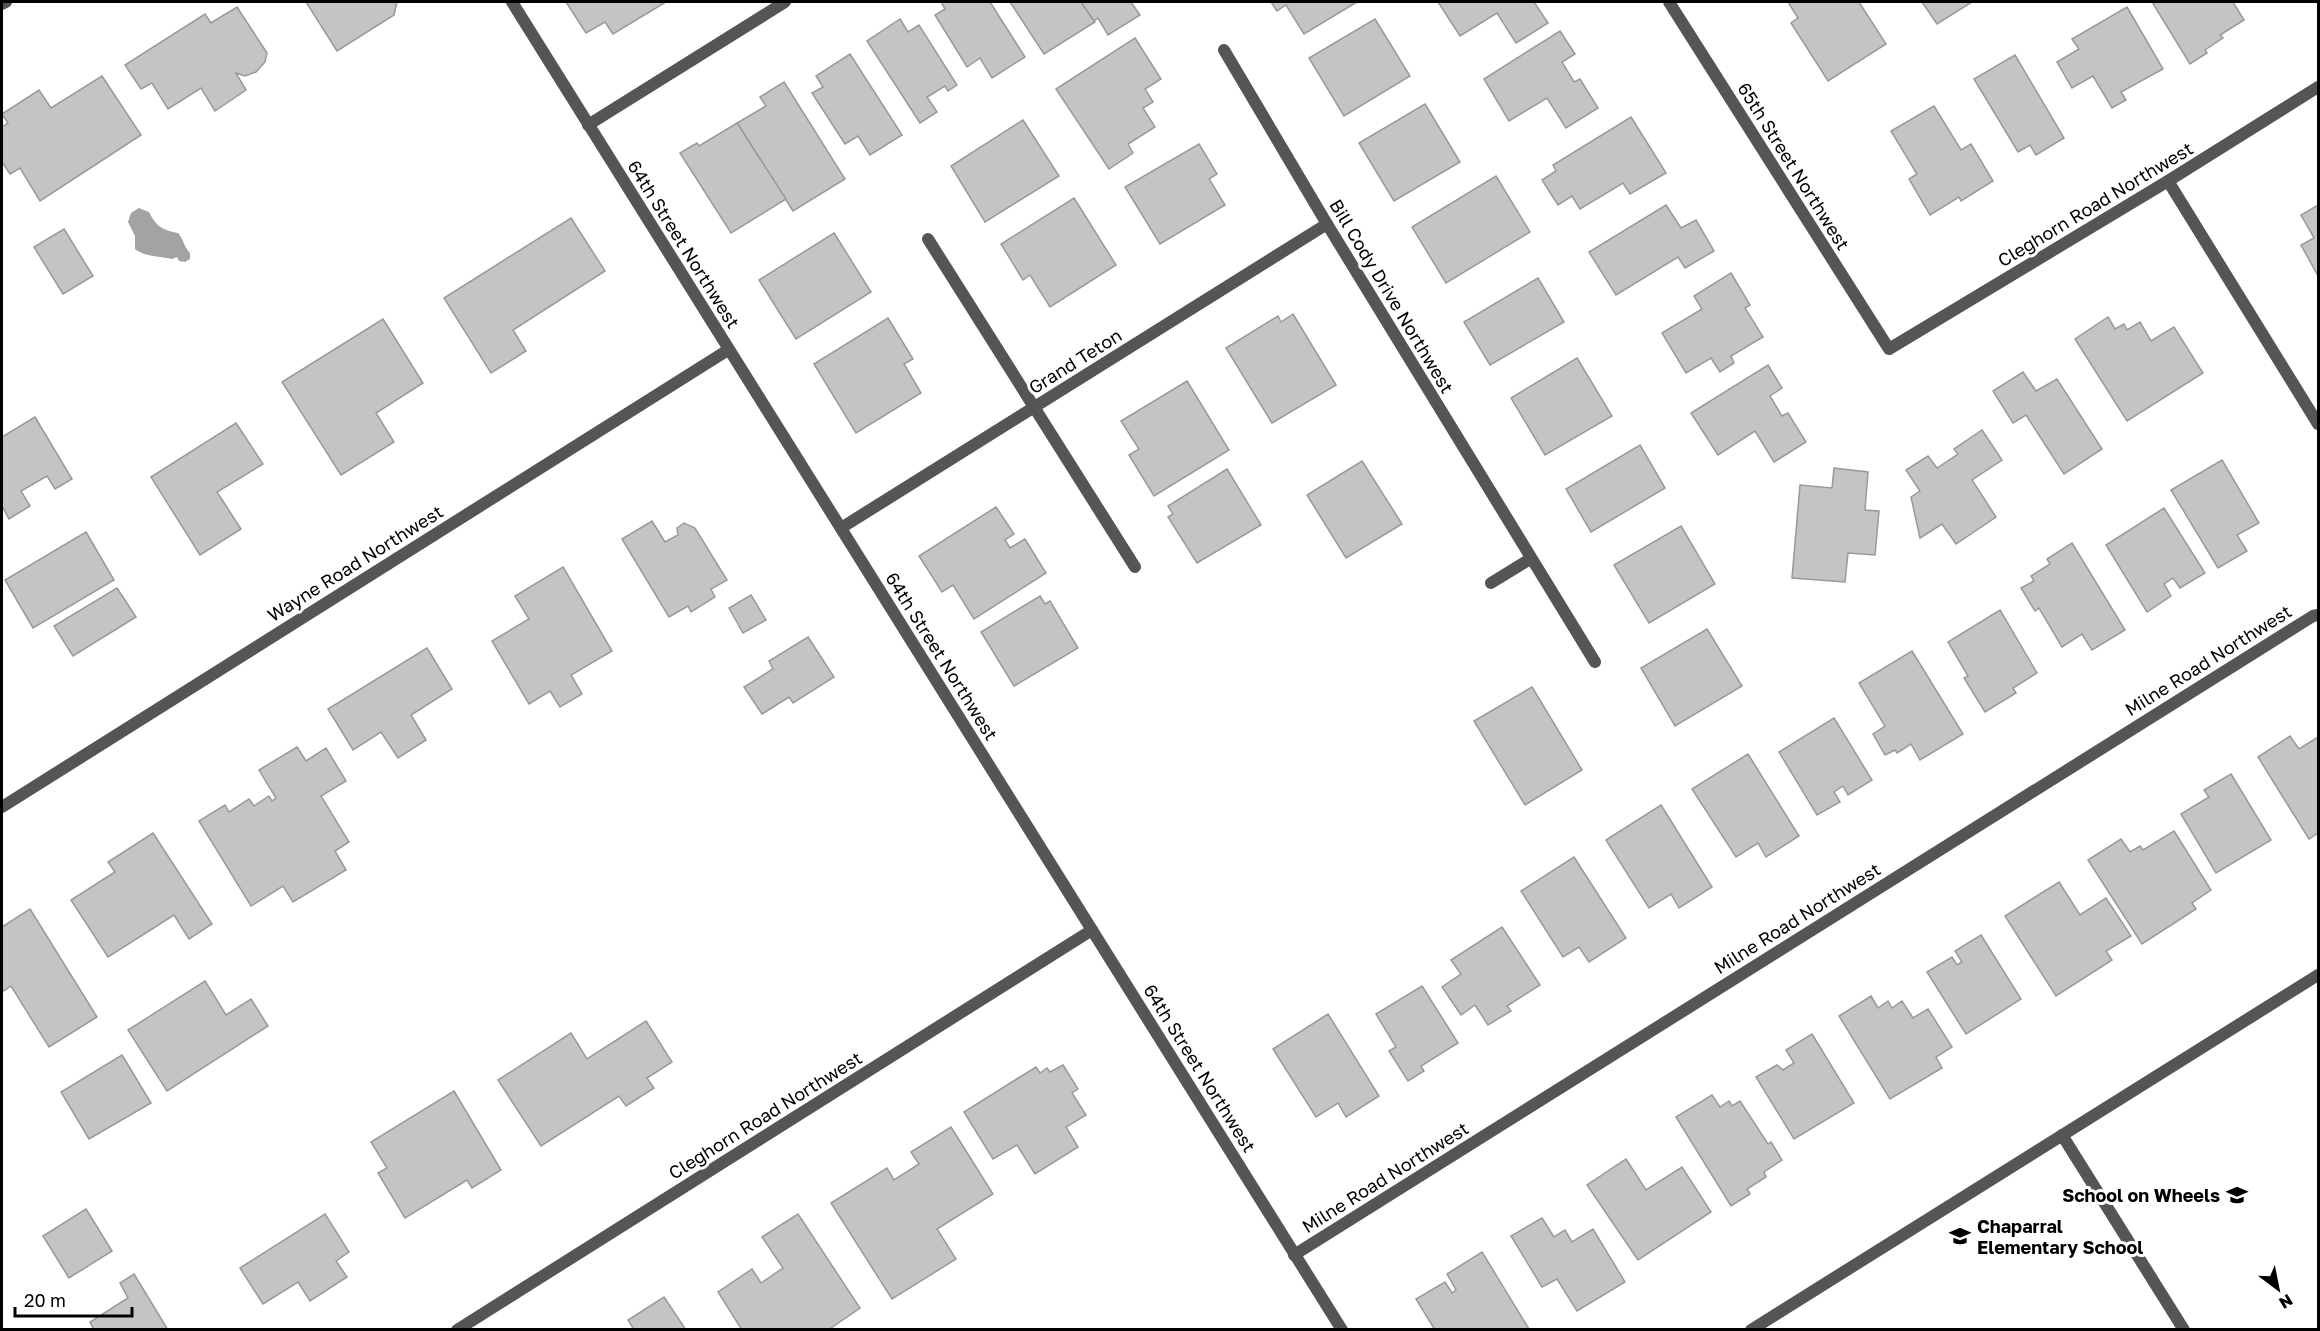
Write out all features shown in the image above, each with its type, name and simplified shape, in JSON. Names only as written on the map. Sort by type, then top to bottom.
[{"type":"street","points":[[2,4],[6,2]]},
{"type":"street","name":"64th Street Northwest","points":[[512,2],[1342,1329]]},
{"type":"street","points":[[588,126],[785,2]]},
{"type":"street","name":"65th Street Northwest","points":[[1670,2],[1889,349]]},
{"type":"street","name":"Bill Cody Drive Northwest","points":[[1224,50],[1530,559],[1595,662]]},
{"type":"street","name":"Cleghorn Road Northwest","points":[[1889,349],[2319,87]]},
{"type":"street","points":[[2168,181],[2319,424]]},
{"type":"street","name":"Grand Teton","points":[[841,528],[1327,224]]},
{"type":"street","points":[[928,239],[1135,567]]},
{"type":"street","name":"Wayne Road Northwest","points":[[2,807],[728,350]]},
{"type":"street","points":[[1491,583],[1530,559]]},
{"type":"street","name":"Milne Road Northwest","points":[[1294,1255],[2313,616],[2319,615]]},
{"type":"street","name":"Cleghorn Road Northwest","points":[[457,1329],[1092,930]]},
{"type":"street","points":[[1751,1329],[2319,975]]},
{"type":"street","points":[[2062,1135],[2184,1329]]},
{"type":"shaded area","points":[[139,208],[149,212],[160,227],[178,233],[190,253],[190,259],[185,262],[179,261],[177,257],[172,259],[153,256],[135,249],[135,236],[128,222],[131,213]]},
{"type":"building","points":[[306,2],[397,2],[394,15],[337,51]]},
{"type":"building","points":[[566,2],[666,2],[613,34],[605,22],[586,33]]},
{"type":"building","points":[[941,2],[990,2],[1025,57],[992,78],[980,58],[967,67],[935,15],[945,9]]},
{"type":"building","points":[[1010,2],[1081,2],[1095,22],[1044,54]]},
{"type":"building","points":[[1081,2],[1131,2],[1140,15],[1108,35],[1098,18],[1094,21]]},
{"type":"building","points":[[1271,2],[1357,2],[1304,34],[1286,5],[1277,11]]},
{"type":"building","points":[[1438,2],[1534,2],[1548,23],[1516,43],[1497,13],[1460,36]]},
{"type":"building","points":[[1788,2],[1859,2],[1886,44],[1828,81],[1791,23],[1798,18]]},
{"type":"building","points":[[1922,2],[1972,2],[1937,24]]},
{"type":"building","points":[[2152,2],[2233,2],[2244,20],[2220,35],[2223,38],[2205,50],[2207,53],[2190,64]]},
{"type":"building","points":[[237,7],[267,53],[265,62],[256,72],[245,76],[236,73],[246,90],[215,111],[201,88],[168,109],[152,83],[141,89],[125,65],[205,14],[211,23]]},
{"type":"building","points":[[2127,7],[2163,69],[2121,92],[2126,100],[2112,108],[2093,76],[2072,88],[2057,62],[2079,49],[2072,39]]},
{"type":"building","points":[[900,19],[908,32],[919,25],[957,85],[948,91],[945,86],[927,97],[937,112],[920,123],[867,41]]},
{"type":"building","points":[[1375,19],[1410,76],[1344,116],[1309,58]]},
{"type":"building","points":[[1560,31],[1575,54],[1562,62],[1574,82],[1580,79],[1598,108],[1566,128],[1547,98],[1509,121],[1484,79]]},
{"type":"building","points":[[1135,38],[1161,79],[1145,89],[1153,102],[1143,108],[1155,127],[1128,144],[1133,153],[1109,169],[1056,89]]},
{"type":"building","points":[[850,54],[902,135],[870,155],[858,136],[845,144],[812,93],[823,87],[816,76]]},
{"type":"building","points":[[2015,55],[2064,138],[2036,155],[2030,145],[2018,152],[1974,79]]},
{"type":"building","points":[[102,76],[141,135],[40,201],[20,168],[10,174],[2,162],[2,127],[8,123],[2,114],[39,90],[51,108]]},
{"type":"building","points":[[784,82],[845,179],[793,211],[737,123],[766,106],[760,97]]},
{"type":"building","points":[[1425,104],[1460,162],[1394,201],[1359,143]]},
{"type":"building","points":[[1934,106],[1961,150],[1971,144],[1993,181],[1961,201],[1959,197],[1930,215],[1909,179],[1917,174],[1891,131]]},
{"type":"building","points":[[1631,117],[1666,173],[1630,194],[1623,183],[1580,209],[1572,196],[1558,205],[1542,180],[1556,171],[1553,165]]},
{"type":"building","points":[[1023,120],[1059,176],[985,222],[951,166]]},
{"type":"building","points":[[737,123],[786,199],[731,233],[680,153],[697,143],[699,146]]},
{"type":"building","points":[[1199,144],[1217,174],[1209,179],[1225,205],[1160,244],[1125,187]]},
{"type":"building","points":[[1496,176],[1530,232],[1446,283],[1412,227]]},
{"type":"building","points":[[1074,198],[1116,265],[1050,307],[1030,275],[1023,280],[1001,244]]},
{"type":"building","points":[[1666,205],[1681,228],[1696,220],[1714,251],[1685,268],[1678,257],[1616,295],[1589,252]]},
{"type":"building","points":[[2318,205],[2318,276],[2301,245],[2314,238],[2301,215]]},
{"type":"building","points":[[571,218],[605,271],[513,330],[526,351],[491,373],[444,298]]},
{"type":"building","points":[[64,229],[93,276],[63,294],[34,247]]},
{"type":"building","points":[[834,233],[871,292],[796,339],[759,280]]},
{"type":"building","points":[[1731,273],[1750,305],[1745,308],[1763,337],[1731,356],[1734,363],[1720,372],[1711,358],[1686,373],[1662,333],[1702,309],[1694,296]]},
{"type":"building","points":[[1538,278],[1564,322],[1490,365],[1464,322]]},
{"type":"building","points":[[1293,314],[1336,385],[1272,423],[1226,348],[1278,316],[1281,322]]},
{"type":"building","points":[[2108,317],[2115,329],[2124,324],[2127,330],[2140,322],[2151,341],[2174,327],[2203,373],[2127,421],[2075,339]]},
{"type":"building","points":[[888,318],[913,359],[904,364],[921,393],[856,433],[814,364]]},
{"type":"building","points":[[383,319],[423,383],[376,413],[394,442],[341,475],[282,382]]},
{"type":"building","points":[[1577,358],[1612,416],[1545,455],[1511,398]]},
{"type":"building","points":[[1768,365],[1782,388],[1770,396],[1782,416],[1788,413],[1806,442],[1774,462],[1755,431],[1718,455],[1691,413]]},
{"type":"building","points":[[2023,372],[2036,391],[2057,379],[2102,449],[2064,474],[2026,415],[2013,423],[1993,391]]},
{"type":"building","points":[[1187,381],[1229,450],[1154,496],[1129,455],[1139,449],[1121,421]]},
{"type":"building","points":[[35,417],[72,479],[55,489],[47,476],[21,491],[30,506],[9,519],[2,506],[2,437]]},
{"type":"building","points":[[236,423],[263,464],[217,492],[241,529],[200,555],[151,477]]},
{"type":"building","points":[[1982,430],[2002,460],[1972,480],[1996,517],[1956,544],[1942,524],[1920,538],[1911,497],[1920,491],[1906,470],[1928,456],[1937,468],[1958,454],[1954,449]]},
{"type":"building","points":[[1640,445],[1665,488],[1591,532],[1566,489]]},
{"type":"building","points":[[2222,460],[2259,523],[2237,535],[2247,551],[2218,568],[2171,490]]},
{"type":"building","points":[[1362,461],[1402,524],[1346,558],[1307,495]]},
{"type":"building","points":[[1834,468],[1868,472],[1865,510],[1879,511],[1875,555],[1848,553],[1845,582],[1792,578],[1800,485],[1832,488]]},
{"type":"building","points":[[1227,469],[1261,525],[1197,563],[1168,517],[1173,514],[1168,506]]},
{"type":"building","points":[[996,507],[1014,534],[1005,540],[1010,548],[1025,539],[1046,573],[974,619],[953,585],[942,592],[919,556]]},
{"type":"building","points":[[2164,508],[2205,573],[2180,588],[2173,578],[2164,584],[2171,596],[2147,612],[2106,545]]},
{"type":"building","points":[[652,521],[665,542],[678,535],[677,528],[684,523],[695,528],[727,580],[711,589],[715,597],[691,612],[688,606],[669,617],[622,539]]},
{"type":"building","points":[[1681,526],[1715,584],[1649,623],[1614,565]]},
{"type":"building","points":[[86,532],[114,580],[33,628],[5,580]]},
{"type":"building","points":[[2072,543],[2125,630],[2092,650],[2082,634],[2062,647],[2039,608],[2035,611],[2021,588],[2034,581],[2031,576],[2050,564],[2047,559]]},
{"type":"building","points":[[563,567],[612,651],[571,675],[582,694],[560,707],[550,691],[529,704],[492,641],[529,619],[515,596]]},
{"type":"building","points":[[117,588],[136,617],[73,656],[54,626]]},
{"type":"building","points":[[751,595],[766,620],[743,633],[729,608]]},
{"type":"building","points":[[1040,596],[1045,604],[1050,601],[1078,648],[1014,686],[981,632]]},
{"type":"building","points":[[2000,610],[2037,673],[2013,688],[2016,693],[1985,712],[1964,678],[1968,676],[1948,642]]},
{"type":"building","points":[[1707,629],[1742,686],[1675,726],[1641,668]]},
{"type":"building","points":[[808,637],[834,677],[793,703],[789,697],[762,714],[744,687],[773,669],[769,661]]},
{"type":"building","points":[[427,648],[452,689],[411,715],[426,740],[398,758],[381,732],[353,750],[328,709]]},
{"type":"building","points":[[1912,651],[1963,734],[1920,760],[1911,744],[1897,753],[1895,750],[1885,755],[1873,734],[1885,726],[1859,683]]},
{"type":"building","points":[[1532,687],[1582,770],[1525,805],[1474,721]]},
{"type":"building","points":[[1834,718],[1872,780],[1848,795],[1843,786],[1834,792],[1840,802],[1817,815],[1779,752]]},
{"type":"building","points":[[2290,736],[2299,749],[2318,737],[2318,833],[2309,839],[2258,757]]},
{"type":"building","points":[[297,747],[306,761],[326,748],[346,781],[321,796],[349,842],[335,851],[346,870],[293,902],[283,886],[251,906],[199,821],[225,805],[229,812],[249,799],[254,806],[269,796],[272,801],[276,798],[259,770]]},
{"type":"building","points":[[1748,754],[1799,836],[1766,857],[1758,843],[1736,857],[1692,789]]},
{"type":"building","points":[[2231,774],[2271,840],[2216,873],[2181,814],[2209,797],[2204,790]]},
{"type":"building","points":[[1661,805],[1712,887],[1679,908],[1671,894],[1649,908],[1606,840]]},
{"type":"building","points":[[2174,831],[2211,890],[2192,903],[2196,909],[2142,944],[2088,860],[2121,839],[2130,852],[2140,846],[2143,850]]},
{"type":"building","points":[[153,833],[212,924],[189,939],[174,915],[108,957],[71,900],[115,872],[108,862]]},
{"type":"building","points":[[1574,857],[1626,938],[1589,962],[1579,947],[1563,957],[1521,891]]},
{"type":"building","points":[[2059,882],[2080,915],[2106,898],[2131,936],[2106,951],[2112,960],[2056,996],[2005,916]]},
{"type":"building","points":[[30,909],[97,1017],[49,1047],[11,986],[2,992],[2,927]]},
{"type":"building","points":[[1502,927],[1540,985],[1507,1006],[1511,1011],[1488,1025],[1475,1005],[1461,1015],[1442,987],[1461,974],[1451,960]]},
{"type":"building","points":[[1981,935],[2021,999],[1966,1034],[1927,972],[1952,957],[1957,965],[1962,962],[1955,951]]},
{"type":"building","points":[[205,981],[226,1015],[251,999],[268,1026],[167,1091],[128,1030]]},
{"type":"building","points":[[1422,986],[1458,1043],[1421,1066],[1424,1071],[1408,1081],[1389,1051],[1396,1047],[1376,1014]]},
{"type":"building","points":[[1871,996],[1878,1008],[1888,1001],[1892,1008],[1902,1001],[1913,1018],[1928,1009],[1952,1047],[1936,1057],[1942,1068],[1890,1099],[1839,1016]]},
{"type":"building","points":[[1328,1014],[1379,1096],[1346,1117],[1338,1103],[1316,1117],[1273,1049]]},
{"type":"building","points":[[646,1021],[672,1062],[647,1078],[654,1088],[626,1106],[619,1096],[541,1146],[498,1080],[571,1033],[587,1059]]},
{"type":"building","points":[[1812,1034],[1854,1103],[1794,1139],[1756,1077],[1777,1065],[1783,1070],[1794,1063],[1786,1050]]},
{"type":"building","points":[[122,1055],[151,1103],[89,1139],[61,1092]]},
{"type":"building","points":[[1063,1065],[1078,1089],[1072,1093],[1086,1115],[1066,1127],[1078,1147],[1035,1174],[1017,1145],[993,1159],[964,1112],[1036,1067],[1040,1073],[1047,1068],[1050,1072]]},
{"type":"building","points":[[454,1091],[501,1170],[472,1188],[467,1180],[405,1218],[378,1173],[387,1168],[371,1142]]},
{"type":"building","points":[[1712,1095],[1720,1107],[1729,1101],[1732,1106],[1740,1101],[1768,1144],[1771,1142],[1782,1160],[1764,1172],[1766,1177],[1747,1189],[1750,1194],[1731,1206],[1676,1117]]},
{"type":"building","points":[[951,1127],[993,1194],[937,1229],[956,1259],[892,1299],[831,1203],[887,1168],[894,1180],[919,1164],[911,1152]]},
{"type":"building","points":[[1626,1159],[1646,1190],[1682,1167],[1711,1212],[1638,1260],[1587,1185]]},
{"type":"building","points":[[86,1209],[112,1251],[69,1278],[43,1236]]},
{"type":"building","points":[[325,1214],[349,1252],[336,1261],[347,1277],[310,1301],[298,1282],[263,1304],[240,1268]]},
{"type":"building","points":[[798,1214],[860,1308],[828,1330],[742,1330],[718,1292],[752,1269],[761,1283],[783,1268],[762,1237]]},
{"type":"building","points":[[1542,1218],[1554,1237],[1565,1230],[1572,1242],[1593,1229],[1625,1282],[1577,1311],[1557,1279],[1542,1287],[1511,1236]]},
{"type":"building","points":[[1482,1252],[1529,1329],[1435,1330],[1416,1299],[1445,1282],[1452,1293],[1456,1290],[1447,1274]]},
{"type":"building","points":[[134,1274],[168,1330],[94,1330],[90,1322],[128,1298],[120,1283]]},
{"type":"building","points":[[664,1297],[686,1330],[634,1330],[628,1320]]},
{"type":"place","name":"School on Wheels","points":[[2237,1195]]},
{"type":"place","name":"Chaparral Elementary School","points":[[1960,1236]]}]
